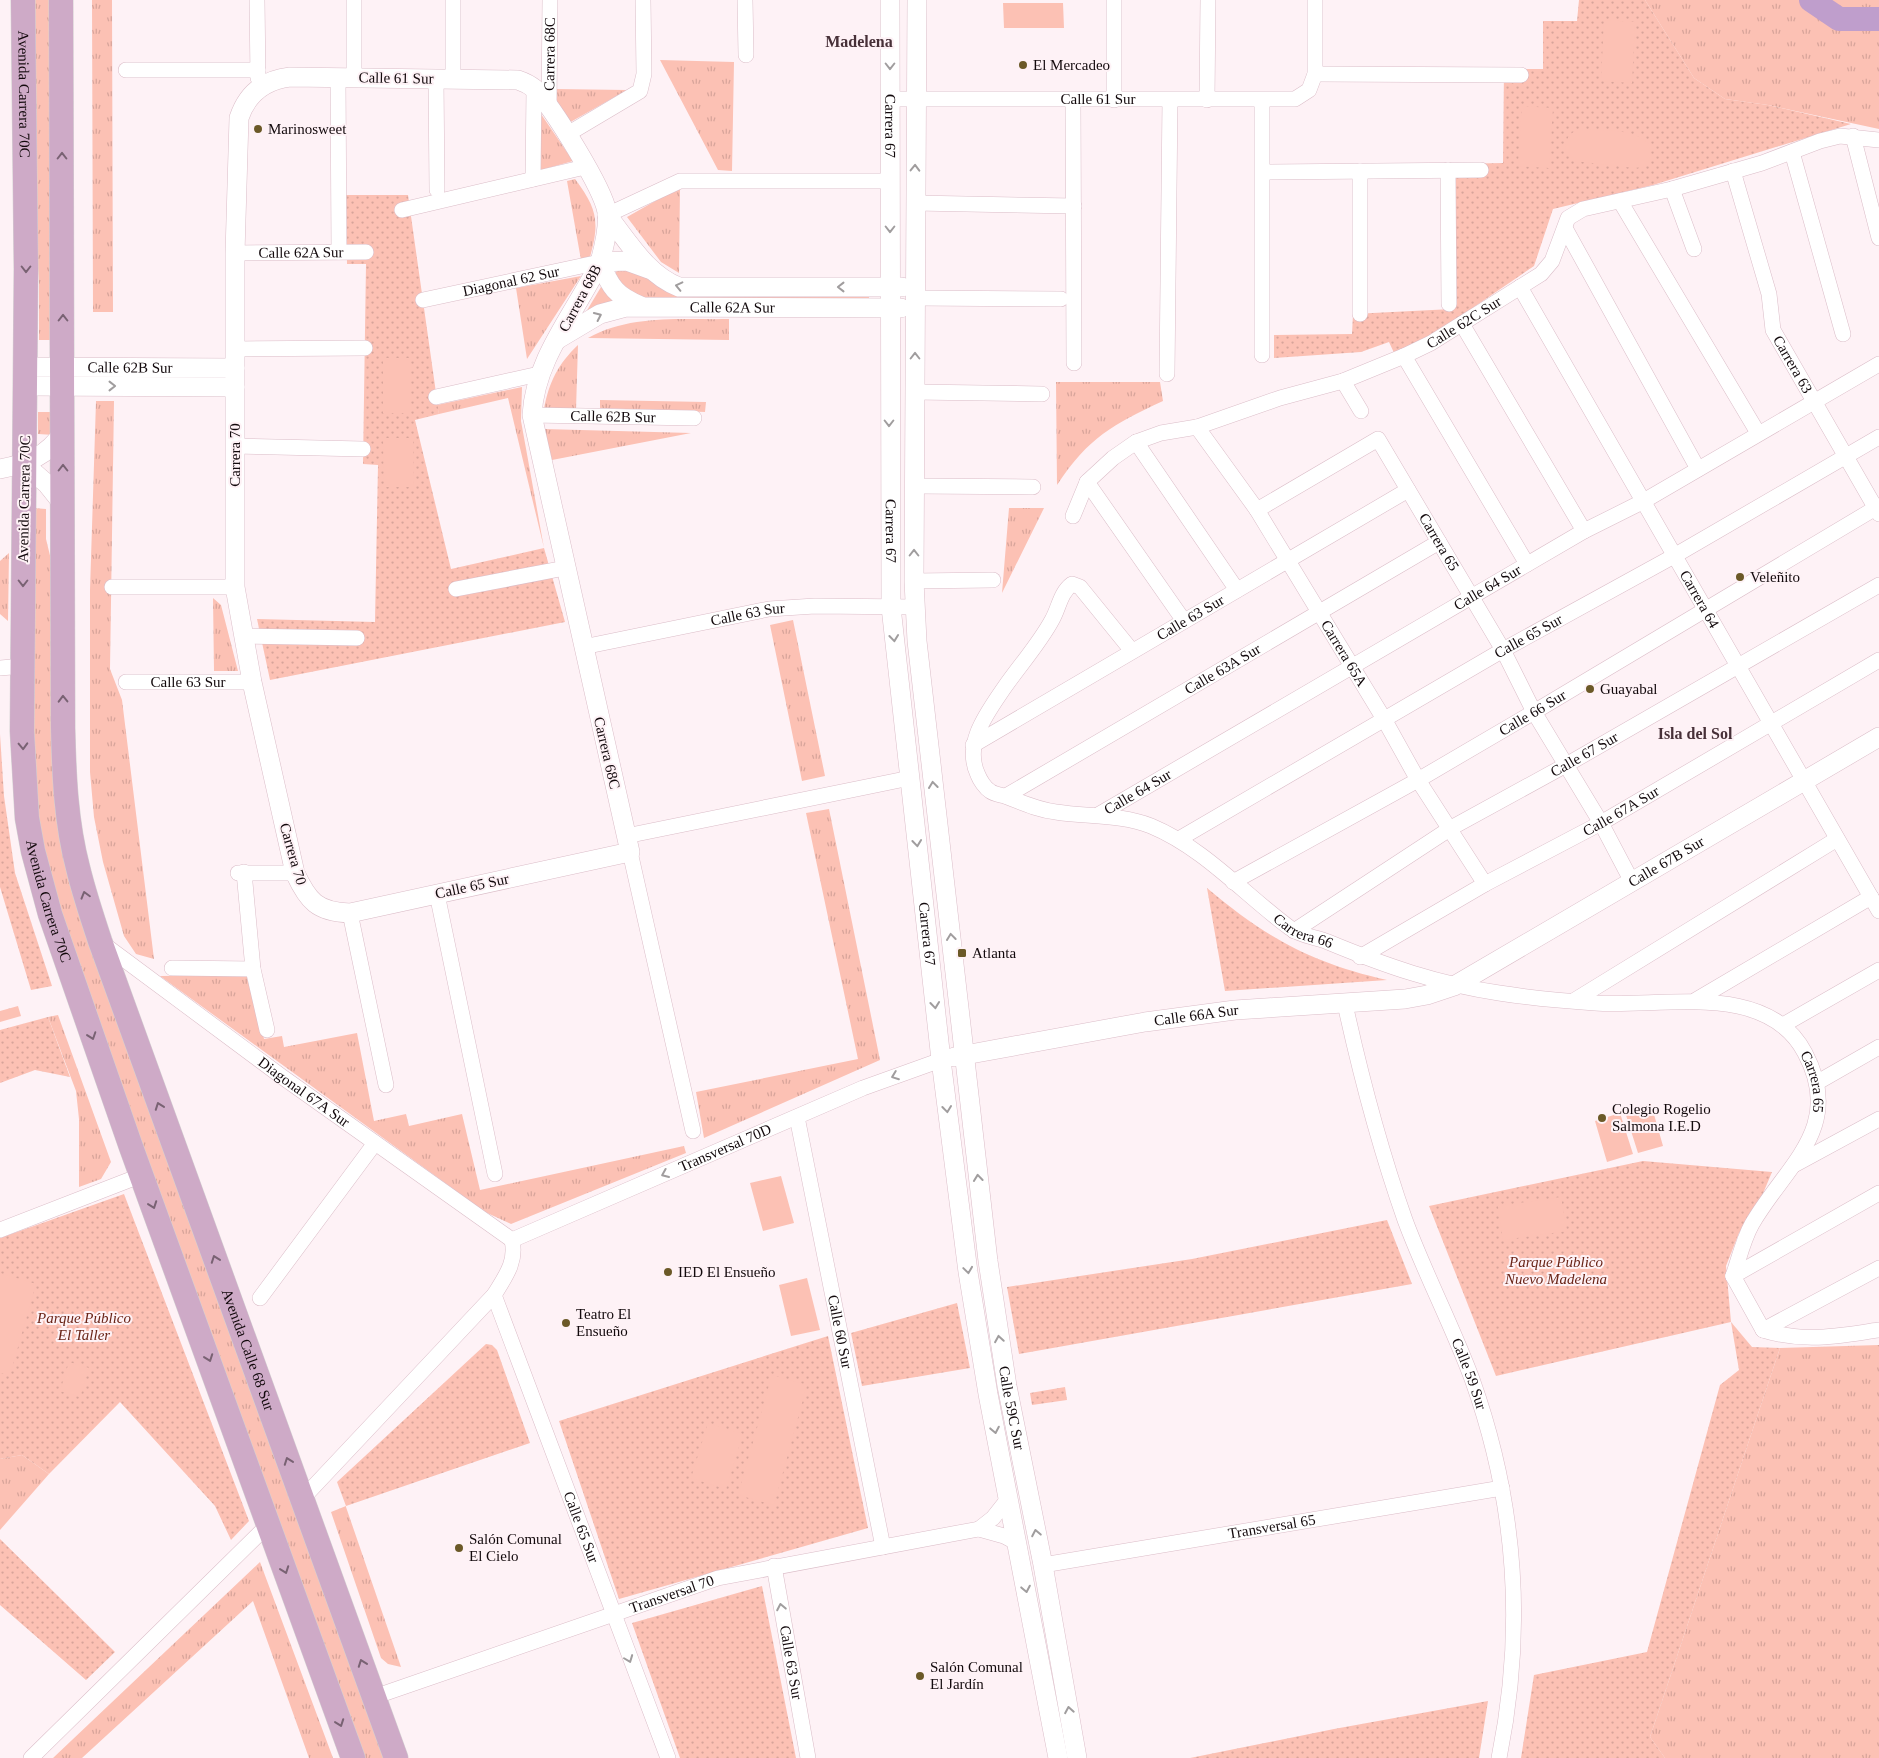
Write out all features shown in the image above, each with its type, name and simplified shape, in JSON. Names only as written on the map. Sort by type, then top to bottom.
[{"type":"main road","name":"Avenida Carrera 70C","points":[[23,0],[24,464],[11,667],[22,731],[27,818],[40,881],[76,990],[142,1175]]},
{"type":"main road","points":[[61,0],[64,376],[64,772],[78,868],[100,941]]},
{"type":"main road","name":"Avenida Calle 68 Sur","points":[[100,941],[396,1758]]},
{"type":"main road","points":[[142,1175],[353,1758]]},
{"type":"street","points":[[257,0],[258,79]]},
{"type":"street","points":[[339,252],[346,78],[354,0]]},
{"type":"street","points":[[437,190],[453,0]]},
{"type":"street","name":"Carrera 68C","points":[[549,108],[550,0]]},
{"type":"street","points":[[566,135],[640,91],[644,74],[643,0]]},
{"type":"street","points":[[745,0],[746,55]]},
{"type":"street","name":"Carrera 67","points":[[890,0],[889,308],[891,607],[941,1060]]},
{"type":"street","name":"Carrera 67","points":[[917,0],[914,608],[965,1055]]},
{"type":"street","points":[[1114,0],[1114,100]]},
{"type":"street","points":[[1208,0],[1208,100]]},
{"type":"street","points":[[1315,0],[1315,74],[1521,75]]},
{"type":"street","name":"Calle 61 Sur","points":[[126,70],[271,81],[290,77],[518,80],[534,89]]},
{"type":"street","name":"Calle 61 Sur","points":[[890,99],[1285,101],[1304,95],[1312,84],[1315,74]]},
{"type":"street","name":"Carrera 70","points":[[258,79],[239,118],[235,253],[235,587],[252,682],[295,872],[302,889],[316,905]]},
{"type":"street","name":"Carrera 68C","points":[[533,179],[534,89]]},
{"type":"street","name":"Carrera 68B","points":[[534,89],[549,108],[586,167],[602,195],[607,215],[605,242],[600,262],[539,374]]},
{"type":"street","points":[[1073,100],[1074,363]]},
{"type":"street","points":[[1167,374],[1170,100]]},
{"type":"street","points":[[1262,101],[1262,355]]},
{"type":"street","name":"Calle 62C Sur","points":[[1073,516],[1087,482],[1113,458],[1136,442],[1161,433],[1198,427],[1280,398],[1343,381],[1431,343],[1541,274],[1552,261],[1572,214],[1583,209],[1672,189],[1840,136],[1879,140]]},
{"type":"street","points":[[1853,136],[1879,238]]},
{"type":"street","points":[[1792,152],[1843,334]]},
{"type":"street","points":[[402,210],[586,167]]},
{"type":"street","points":[[1448,170],[1449,304]]},
{"type":"street","points":[[1263,172],[1481,170]]},
{"type":"street","points":[[1360,171],[1360,314]]},
{"type":"street","name":"Carrera 63","points":[[1733,171],[1769,294],[1773,330],[1845,457],[1878,509]]},
{"type":"street","points":[[607,215],[680,181],[890,181]]},
{"type":"street","points":[[1672,189],[1694,249]]},
{"type":"street","points":[[1620,201],[1758,433]]},
{"type":"street","points":[[915,203],[1074,206]]},
{"type":"street","name":"Calle 62A Sur","points":[[607,215],[650,270],[668,283],[690,288],[890,287],[915,297],[1061,299]]},
{"type":"street","points":[[1565,228],[1698,469]]},
{"type":"street","name":"Calle 62A Sur","points":[[235,253],[366,252]]},
{"type":"street","name":"Diagonal 62 Sur","points":[[423,300],[600,262],[628,261],[650,270]]},
{"type":"street","points":[[600,262],[615,292],[624,299],[643,307]]},
{"type":"street","name":"Carrera 64","points":[[1520,287],[1879,911]]},
{"type":"street","name":"Calle 62A Sur","points":[[557,340],[600,314],[626,308],[889,308],[915,297]]},
{"type":"street","points":[[1462,324],[1584,531]]},
{"type":"street","points":[[235,349],[365,348]]},
{"type":"street","points":[[1404,356],[1528,564]]},
{"type":"street","name":"Calle 64 Sur","points":[[1098,815],[1584,531],[1642,502],[1879,364]]},
{"type":"street","name":"Calle 62B Sur","points":[[25,376],[235,368]]},
{"type":"street","points":[[436,397],[539,374]]},
{"type":"street","name":"Carrera 68C","points":[[539,374],[533,398],[532,415],[693,1131]]},
{"type":"street","name":"Calle 62B Sur","points":[[64,376],[235,387]]},
{"type":"street","points":[[1343,381],[1361,411]]},
{"type":"street","points":[[915,392],[1042,394]]},
{"type":"street","name":"Calle 62B Sur","points":[[532,415],[694,418]]},
{"type":"street","name":"Carrera 65A","points":[[1198,427],[1257,510],[1384,719],[1418,780],[1485,884]]},
{"type":"street","points":[[0,469],[24,464],[48,449],[63,432]]},
{"type":"street","name":"Calle 65 Sur","points":[[1179,839],[1503,650],[1674,556],[1879,437]]},
{"type":"street","name":"Carrera 65","points":[[1257,510],[1378,439],[1503,650],[1534,712],[1601,823],[1631,880]]},
{"type":"street","points":[[1136,442],[1237,590]]},
{"type":"street","points":[[235,446],[363,449]]},
{"type":"street","points":[[24,464],[47,484],[63,504]]},
{"type":"street","points":[[1087,482],[1184,621]]},
{"type":"street","points":[[915,486],[1033,487]]},
{"type":"street","name":"Calle 63 Sur","points":[[973,745],[1408,490]]},
{"type":"street","name":"Calle 66 Sur","points":[[1233,882],[1418,780],[1878,509]]},
{"type":"street","name":"Calle 63A Sur","points":[[1006,796],[1439,542]]},
{"type":"street","points":[[456,590],[565,568]]},
{"type":"street","points":[[914,580],[993,580]]},
{"type":"street","points":[[973,745],[994,704],[1052,620],[1065,589],[1072,584],[1080,587],[1132,651]]},
{"type":"street","name":"Calle 67 Sur","points":[[1294,931],[1450,828],[1566,765],[1879,585]]},
{"type":"street","points":[[112,587],[235,587]]},
{"type":"street","name":"Calle 63 Sur","points":[[583,647],[769,609],[815,606],[914,608]]},
{"type":"street","points":[[243,636],[357,638]]},
{"type":"street","name":"Calle 67A Sur","points":[[1360,957],[1485,884],[1601,823],[1879,660]]},
{"type":"street","name":"Calle 63 Sur","points":[[126,682],[252,682]]},
{"type":"street","name":"Calle 67B Sur","points":[[1454,986],[1631,880],[1879,737]]},
{"type":"street","name":"Carrera 66","points":[[973,745],[975,768],[980,780],[991,792],[1032,807],[1056,812],[1098,815],[1149,825],[1179,839],[1294,931],[1324,941],[1360,957],[1454,986],[1511,995],[1593,1003],[1635,1004],[1696,1000]]},
{"type":"street","name":"Calle 65 Sur","points":[[316,905],[336,912],[350,913],[437,894],[628,844],[910,778]]},
{"type":"street","points":[[1575,1000],[1838,839]]},
{"type":"street","points":[[268,1030],[253,969],[241,872],[295,872]]},
{"type":"street","points":[[437,894],[495,1174]]},
{"type":"street","points":[[1696,1000],[1871,897]]},
{"type":"street","points":[[350,913],[386,1086]]},
{"type":"street","name":"Diagonal 67A Sur","points":[[100,941],[281,1076],[512,1240]]},
{"type":"street","points":[[172,968],[253,969]]},
{"type":"street","points":[[1783,1025],[1879,970]]},
{"type":"street","name":"Calle 66A Sur","points":[[941,1060],[1145,1022],[1235,1010],[1416,998],[1454,986]]},
{"type":"street","name":"Carrera 65","points":[[1696,1000],[1743,1007],[1783,1025],[1804,1050],[1818,1082],[1821,1096],[1817,1118],[1810,1136],[1796,1164],[1751,1225],[1733,1276]]},
{"type":"street","name":"Calle 59 Sur","points":[[1345,1004],[1372,1115],[1389,1172],[1418,1252],[1472,1380],[1495,1454],[1502,1488],[1512,1565],[1515,1624],[1509,1704],[1499,1758]]},
{"type":"street","points":[[1818,1082],[1879,1047]]},
{"type":"street","name":"Calle 59C Sur","points":[[965,1055],[988,1261],[999,1338],[1043,1565],[1077,1758]]},
{"type":"street","name":"Calle 59C Sur","points":[[941,1060],[968,1272],[1008,1499],[1058,1758]]},
{"type":"street","name":"Transversal 70D","points":[[512,1240],[863,1088],[941,1060]]},
{"type":"street","name":"Calle 60 Sur","points":[[797,1117],[883,1547]]},
{"type":"street","points":[[1796,1164],[1879,1119]]},
{"type":"street","points":[[260,1298],[375,1143]]},
{"type":"street","points":[[0,1230],[142,1175]]},
{"type":"street","points":[[1879,1193],[1733,1276],[1763,1330],[1785,1337],[1812,1338],[1879,1330]]},
{"type":"street","points":[[302,1499],[494,1295],[510,1268],[514,1256],[512,1240]]},
{"type":"street","points":[[1763,1330],[1879,1268]]},
{"type":"street","name":"Calle 65 Sur","points":[[494,1295],[612,1614],[668,1758]]},
{"type":"street","name":"Transversal 65","points":[[1043,1565],[1502,1488]]},
{"type":"street","points":[[979,1530],[993,1518],[1008,1499]]},
{"type":"street","points":[[31,1758],[268,1524]]},
{"type":"street","name":"Transversal 70","points":[[374,1697],[689,1586],[774,1566],[979,1530],[1004,1536],[1017,1543]]},
{"type":"street","name":"Calle 63 Sur","points":[[774,1566],[808,1758]]},
{"type":"green space","points":[[33,0],[55,0],[54,340],[39,340]]},
{"type":"green space","points":[[92,0],[112,0],[113,312],[93,312]]},
{"type":"green space","points":[[1579,0],[1645,0],[1694,78],[1725,99],[1768,105],[1851,124],[1653,185],[1553,209],[1534,266],[1452,322],[1395,355],[1389,342],[1361,352],[1274,358],[1274,335],[1352,334],[1353,314],[1452,309],[1452,164],[1503,163],[1504,69],[1543,69],[1543,21],[1577,21]]},
{"type":"green space","points":[[1645,0],[1879,0],[1879,129],[1768,105],[1725,99],[1694,78]]},
{"type":"green space","points":[[1003,3],[1063,3],[1064,28],[1004,28]]},
{"type":"green space","points":[[1604,20],[1635,22],[1632,83],[1601,81]]},
{"type":"green space","points":[[660,60],[734,62],[732,171],[718,170]]},
{"type":"green space","points":[[555,89],[627,90],[567,124],[555,105]]},
{"type":"green space","points":[[1522,106],[1553,108],[1549,168],[1518,166]]},
{"type":"green space","points":[[541,114],[573,161],[541,170]]},
{"type":"green space","points":[[1584,129],[1619,131],[1635,135],[1649,144],[1649,159],[1643,167],[1634,168],[1575,161],[1565,151],[1566,142],[1572,133]]},
{"type":"green space","points":[[575,179],[592,207],[595,225],[590,257],[581,260],[567,181]]},
{"type":"green space","points":[[680,187],[679,273],[661,262],[627,217]]},
{"type":"green space","points":[[346,195],[408,195],[439,414],[415,420],[451,569],[544,548],[565,622],[270,680],[257,619],[375,622],[378,465],[363,464],[366,264],[347,264]]},
{"type":"green space","points":[[628,267],[657,283],[869,294],[869,300],[646,300],[631,295],[616,278],[616,272],[620,268]]},
{"type":"green space","points":[[581,276],[527,359],[516,288]]},
{"type":"green space","points":[[601,287],[617,303],[586,312]]},
{"type":"green space","points":[[675,319],[729,319],[729,340],[588,338],[604,330],[639,322]]},
{"type":"green space","points":[[578,345],[576,410],[544,409],[555,374]]},
{"type":"green space","points":[[383,358],[410,358],[410,413],[383,413]]},
{"type":"green space","points":[[1056,382],[1160,382],[1163,401],[1115,425],[1103,434],[1080,455],[1057,485]]},
{"type":"green space","points":[[522,387],[521,421],[544,548],[508,398],[439,414],[437,405]]},
{"type":"green space","points":[[600,400],[706,402],[705,412],[600,408]]},
{"type":"green space","points":[[96,401],[114,401],[110,669],[122,700],[154,959],[136,954],[124,936],[103,862],[94,817],[90,772],[90,590]]},
{"type":"green space","points":[[38,412],[54,412],[54,435],[38,434]]},
{"type":"green space","points":[[544,429],[691,433],[552,460]]},
{"type":"green space","points":[[383,438],[413,438],[414,487],[384,487]]},
{"type":"green space","points":[[33,508],[46,509],[46,539],[53,568],[55,779],[385,1758],[362,1758],[87,998],[42,852],[32,750]]},
{"type":"green space","points":[[1009,508],[1044,508],[1002,593]]},
{"type":"green space","points":[[9,553],[8,621],[0,614],[0,561]]},
{"type":"green space","points":[[213,598],[221,605],[238,671],[214,671]]},
{"type":"green space","points":[[793,620],[825,776],[802,781],[770,625]]},
{"type":"green space","points":[[0,734],[4,796],[15,873],[52,986],[31,990],[0,887]]},
{"type":"green space","points":[[829,809],[880,1060],[704,1138],[696,1092],[858,1059],[806,813]]},
{"type":"green space","points":[[1207,888],[1249,921],[1290,946],[1335,965],[1387,980],[1225,991]]},
{"type":"green space","points":[[252,975],[264,1039],[282,1036],[284,1047],[357,1033],[374,1121],[406,1114],[409,1126],[462,1114],[480,1190],[684,1146],[686,1153],[511,1224],[485,1212],[160,976]]},
{"type":"green space","points":[[18,1006],[21,1016],[0,1022],[0,1011]]},
{"type":"green space","points":[[58,1015],[111,1162],[101,1179],[79,1187],[79,1119],[76,1091],[48,1017]]},
{"type":"green space","points":[[48,1017],[70,1077],[35,1070],[0,1083],[0,1030]]},
{"type":"green space","points":[[1651,1104],[1663,1146],[1638,1153],[1625,1112]]},
{"type":"green space","points":[[1620,1113],[1633,1154],[1607,1162],[1595,1121]]},
{"type":"green space","name":"Parque Público Nuevo Madelena","points":[[1643,1161],[1772,1172],[1759,1203],[1739,1233],[1726,1266],[1731,1322],[1496,1376],[1429,1206]]},
{"type":"green space","points":[[781,1176],[794,1223],[763,1231],[750,1183]]},
{"type":"green space","name":"Parque Público El Taller","points":[[124,1194],[249,1521],[231,1540],[215,1506],[120,1402],[49,1474],[22,1455],[0,1459],[0,1238]]},
{"type":"green space","points":[[1561,1197],[1567,1231],[1503,1240],[1498,1206]]},
{"type":"green space","points":[[1387,1220],[1412,1284],[1019,1354],[1007,1287],[1192,1259]]},
{"type":"green space","points":[[0,1273],[36,1284],[10,1375],[0,1373]]},
{"type":"green space","points":[[807,1278],[820,1330],[791,1336],[779,1285]]},
{"type":"green space","points":[[957,1303],[970,1368],[862,1386],[851,1333]]},
{"type":"green space","points":[[1731,1322],[1752,1347],[1780,1348],[1650,1737],[1665,1758],[1521,1758],[1534,1675],[1647,1652],[1720,1385],[1739,1370]]},
{"type":"green space","points":[[828,1336],[868,1528],[619,1599],[559,1421]]},
{"type":"green space","points":[[486,1344],[492,1345],[497,1350],[530,1443],[346,1506],[337,1482]]},
{"type":"green space","points":[[1879,1345],[1879,1758],[1665,1758],[1650,1737],[1780,1348]]},
{"type":"green space","points":[[69,1362],[89,1368],[80,1397],[60,1391]]},
{"type":"green space","points":[[772,1375],[807,1385],[774,1505],[738,1495]]},
{"type":"green space","points":[[1065,1387],[1067,1400],[1032,1405],[1030,1393]]},
{"type":"green space","points":[[708,1423],[743,1434],[726,1489],[691,1478]]},
{"type":"green space","points":[[22,1455],[49,1474],[0,1530],[0,1459]]},
{"type":"green space","points":[[346,1506],[401,1667],[388,1664],[381,1658],[331,1512]]},
{"type":"green space","points":[[0,1539],[115,1652],[86,1680],[0,1605]]},
{"type":"green space","points":[[260,1562],[333,1758],[309,1758],[253,1601],[82,1758],[53,1758]]},
{"type":"green space","points":[[762,1586],[796,1758],[680,1758],[632,1623]]},
{"type":"green space","points":[[1488,1701],[1479,1758],[1190,1758],[1334,1729]]},
{"type":"waterway","points":[[1811,0],[1839,19],[1879,19]]},
{"type":"place","name":"El Mercadeo","points":[[1023,65]]},
{"type":"place","name":"Marinosweet","points":[[258,129]]},
{"type":"place","name":"Veleñito","points":[[1740,577]]},
{"type":"place","name":"Guayabal","points":[[1590,689]]},
{"type":"place","name":"Atlanta","points":[[962,953]]},
{"type":"place","name":"Colegio Rogelio Salmona I.E.D","points":[[1602,1118]]},
{"type":"place","name":"IED El Ensueño","points":[[668,1272]]},
{"type":"place","name":"Teatro El Ensueño","points":[[566,1323]]},
{"type":"place","name":"Salón Comunal El Cielo","points":[[459,1548]]},
{"type":"place","name":"Salón Comunal El Jardín","points":[[920,1676]]},
{"type":"district","name":"Madelena","points":[[859,41]]},
{"type":"district","name":"Isla del Sol","points":[[1695,733]]}]
